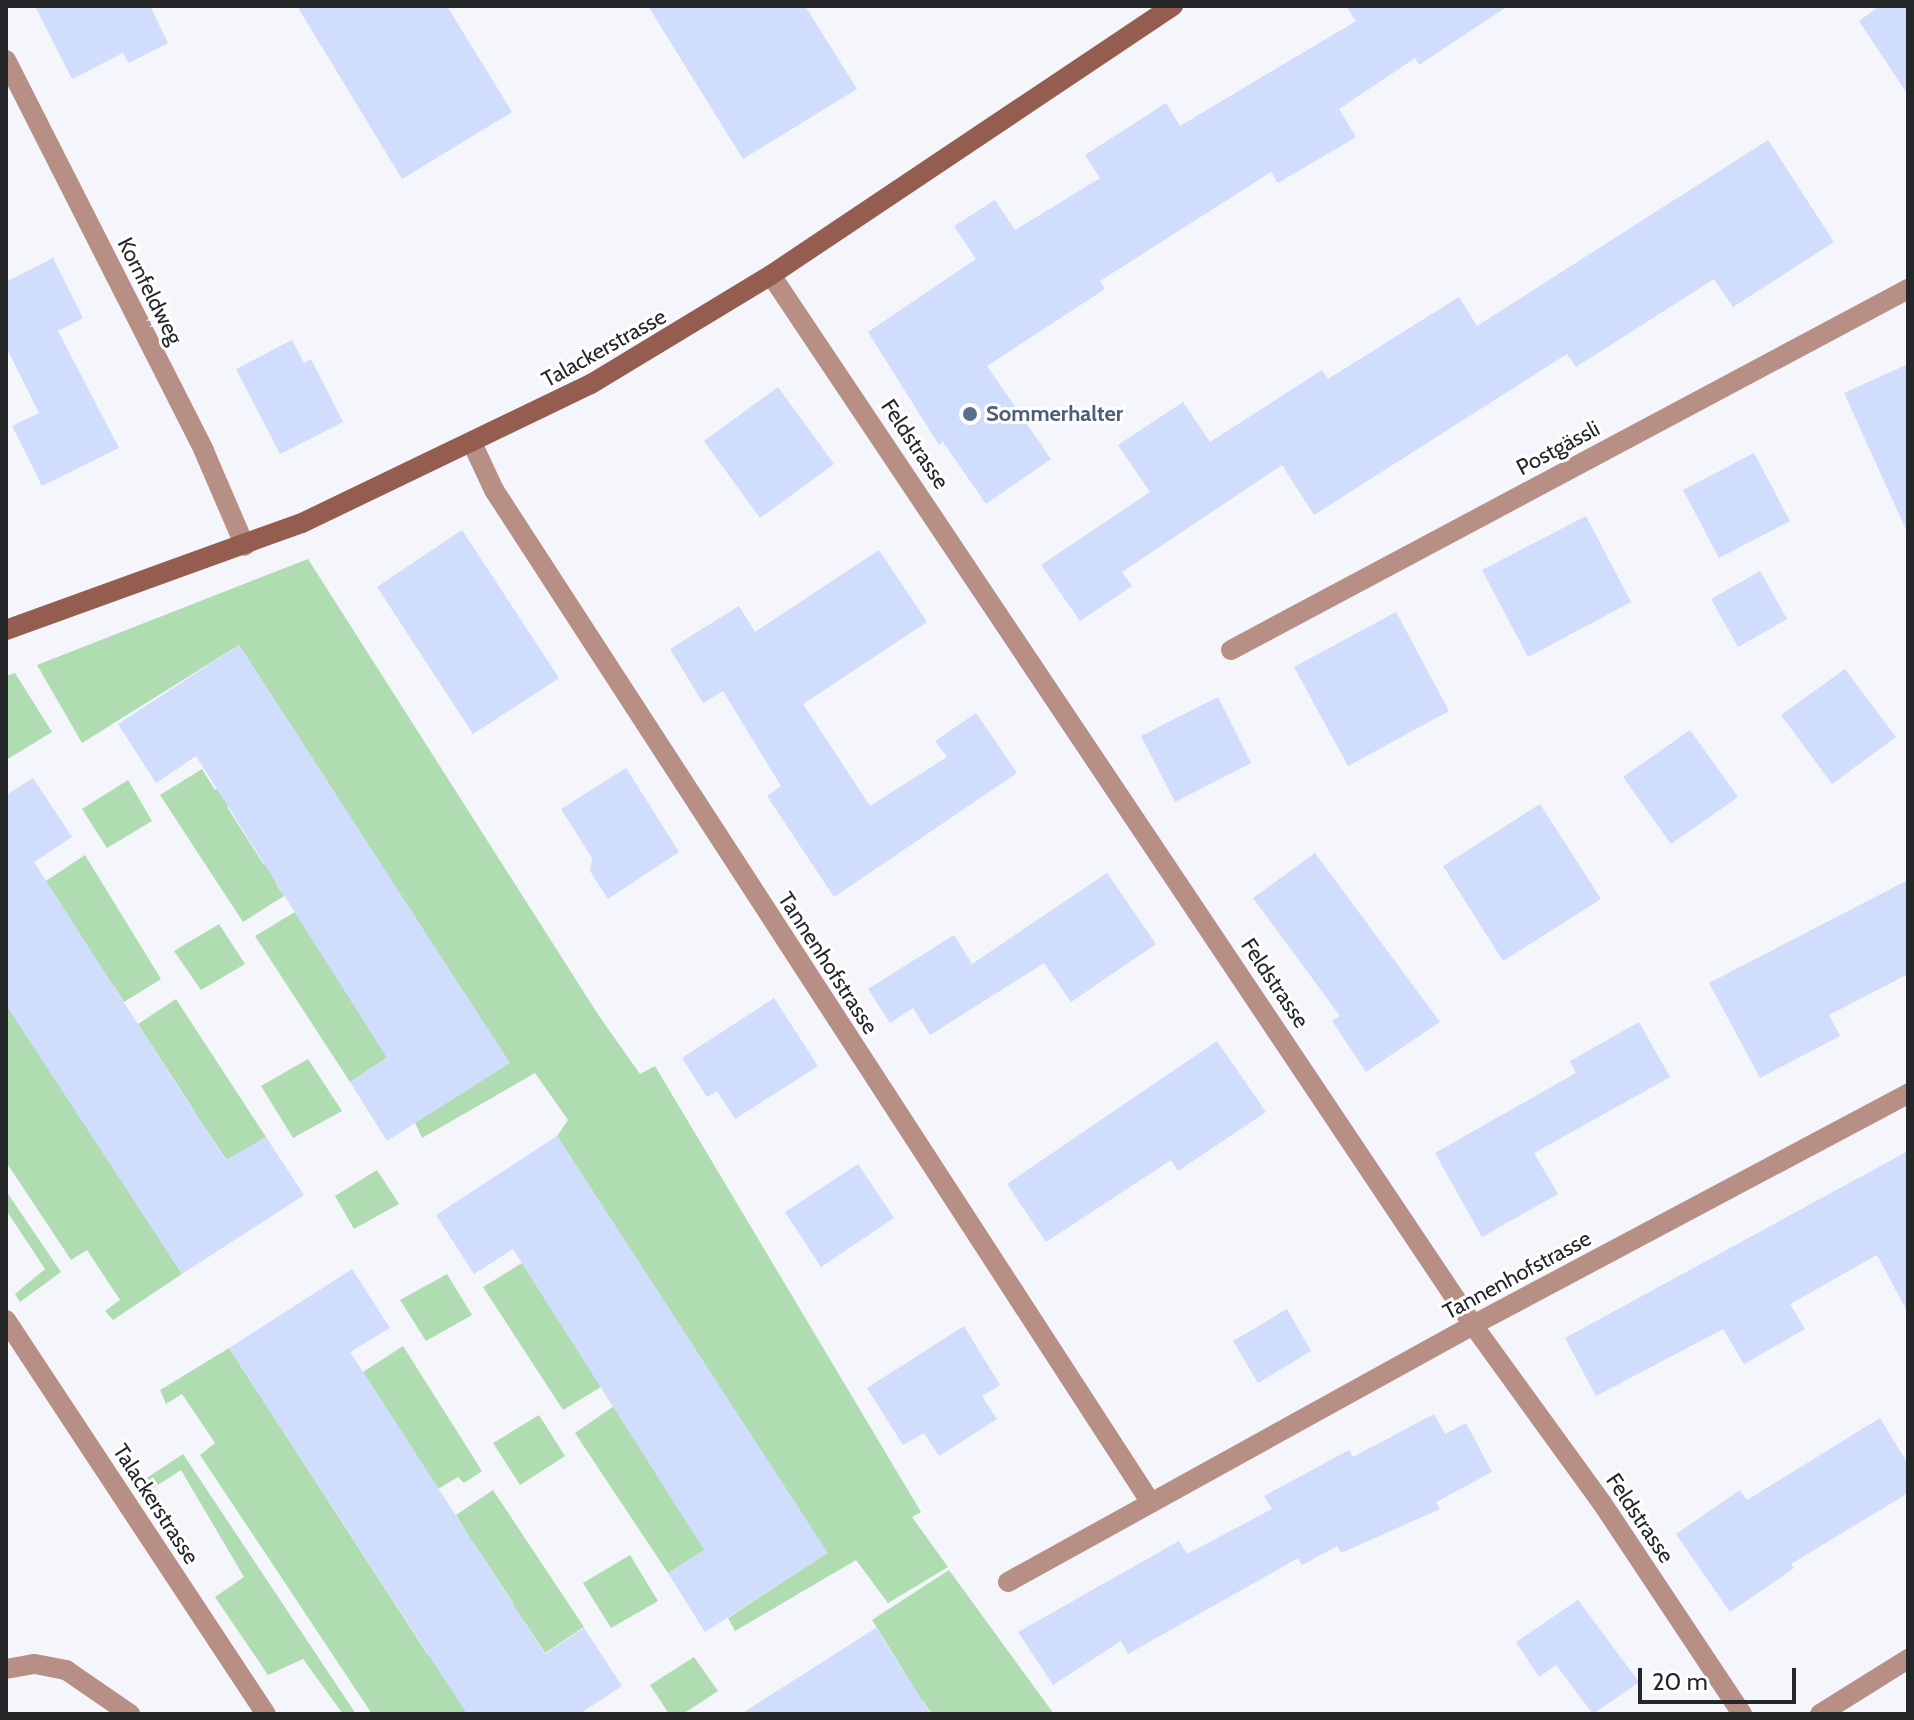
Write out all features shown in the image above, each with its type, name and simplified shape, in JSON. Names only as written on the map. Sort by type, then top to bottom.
[{"type":"main road","name":"Talackerstrasse","points":[[6,630],[245,546],[473,445],[654,349],[771,275],[1173,6]]},
{"type":"street","name":"Kornfeldweg","points":[[6,60],[204,451],[245,546]]},
{"type":"street","name":"Feldstrasse","points":[[771,275],[1473,1325],[1602,1503],[1742,1714]]},
{"type":"street","name":"Postgässli","points":[[1231,650],[1908,289]]},
{"type":"street","name":"Tannenhofstrasse","points":[[473,445],[494,490],[1151,1503]]},
{"type":"street","name":"Tannenhofstrasse","points":[[1008,1582],[1473,1325],[1908,1094]]},
{"type":"street","name":"Talackerstrasse","points":[[6,1320],[266,1714]]},
{"type":"street","points":[[1820,1714],[1908,1659]]},
{"type":"street","points":[[6,1669],[35,1664],[66,1670],[130,1714]]},
{"type":"green space","points":[[308,559],[599,1016],[640,1074],[655,1066],[921,1512],[912,1517],[948,1567],[888,1603],[856,1560],[735,1631],[728,1618],[827,1553],[557,1136],[568,1120],[535,1073],[422,1138],[415,1123],[380,863],[239,645],[82,743],[37,665]]},
{"type":"green space","points":[[15,673],[52,732],[6,760],[6,676]]},
{"type":"green space","points":[[202,769],[215,790],[231,781],[241,797],[227,807],[264,865],[279,856],[290,872],[275,882],[284,896],[243,922],[160,795]]},
{"type":"green space","points":[[128,780],[152,821],[107,848],[82,809]]},
{"type":"green space","points":[[85,855],[161,979],[124,1002],[114,986],[99,996],[102,969],[46,881]]},
{"type":"green space","points":[[295,912],[388,1057],[350,1082],[255,936]]},
{"type":"green space","points":[[219,924],[245,964],[201,990],[174,951]]},
{"type":"green space","points":[[176,999],[266,1137],[228,1162],[206,1129],[191,1139],[195,1112],[138,1024]]},
{"type":"green space","points":[[6,1003],[182,1274],[113,1320],[105,1311],[120,1300],[87,1250],[71,1260],[6,1162]]},
{"type":"green space","points":[[308,1059],[342,1111],[293,1138],[261,1086]]},
{"type":"green space","points":[[377,1170],[399,1204],[354,1229],[335,1196]]},
{"type":"green space","points":[[6,1191],[61,1272],[20,1302],[15,1294],[45,1269],[6,1210]]},
{"type":"green space","points":[[522,1263],[601,1387],[563,1410],[483,1287]]},
{"type":"green space","points":[[447,1274],[472,1315],[426,1341],[400,1300]]},
{"type":"green space","points":[[403,1346],[482,1471],[464,1483],[458,1477],[438,1489],[363,1372]]},
{"type":"green space","points":[[229,1348],[428,1655],[437,1653],[467,1714],[372,1714],[200,1455],[215,1443],[182,1394],[166,1404],[160,1390]]},
{"type":"green space","points":[[614,1406],[706,1549],[668,1573],[575,1433]]},
{"type":"green space","points":[[539,1415],[565,1456],[520,1485],[493,1443]]},
{"type":"green space","points":[[183,1454],[356,1714],[343,1714],[303,1659],[268,1675],[215,1597],[244,1577],[181,1470],[150,1490],[142,1481]]},
{"type":"green space","points":[[493,1490],[584,1627],[545,1653],[524,1621],[512,1628],[501,1612],[513,1603],[475,1545],[452,1536],[464,1528],[456,1515]]},
{"type":"green space","points":[[630,1555],[658,1601],[611,1628],[583,1583]]},
{"type":"green space","points":[[949,1570],[1054,1714],[932,1714],[923,1701],[905,1713],[913,1686],[872,1620]]},
{"type":"green space","points":[[694,1657],[718,1691],[683,1714],[669,1714],[650,1685]]},
{"type":"building","points":[[35,6],[150,6],[168,43],[129,63],[123,53],[72,79]]},
{"type":"building","points":[[297,6],[447,6],[512,112],[402,179]]},
{"type":"building","points":[[648,6],[805,6],[857,89],[743,159]]},
{"type":"building","points":[[1346,6],[1508,6],[1419,65],[1415,58],[1339,109],[1356,137],[1278,183],[1271,172],[1100,281],[1105,289],[987,366],[1051,459],[986,504],[943,442],[939,445],[868,332],[976,259],[954,226],[995,200],[1015,230],[1100,178],[1085,155],[1166,103],[1180,126],[1356,21]]},
{"type":"building","points":[[1880,6],[1908,6],[1908,95],[1859,21]]},
{"type":"building","points":[[1768,140],[1834,242],[1733,307],[1714,279],[1576,367],[1567,354],[1314,515],[1282,465],[1122,572],[1132,586],[1080,621],[1041,565],[1150,492],[1118,445],[1183,402],[1210,442],[1322,370],[1328,379],[1459,297],[1477,326]]},
{"type":"building","points":[[53,258],[83,318],[58,331],[119,448],[42,486],[12,426],[39,413],[6,347],[6,282]]},
{"type":"building","points":[[292,340],[304,363],[311,359],[343,422],[280,454],[236,369]]},
{"type":"building","points":[[1908,364],[1908,534],[1844,393]]},
{"type":"building","points":[[778,387],[834,464],[760,518],[704,441]]},
{"type":"building","points":[[1754,453],[1790,521],[1719,558],[1683,490]]},
{"type":"building","points":[[1586,516],[1631,602],[1528,657],[1482,570]]},
{"type":"building","points":[[462,530],[559,678],[473,734],[377,587]]},
{"type":"building","points":[[879,550],[927,622],[803,704],[870,806],[947,757],[935,741],[976,713],[1017,773],[834,897],[767,796],[781,786],[723,691],[703,703],[670,649],[739,606],[755,632]]},
{"type":"building","points":[[1760,571],[1787,619],[1738,647],[1711,599]]},
{"type":"building","points":[[1396,612],[1449,711],[1348,766],[1294,667]]},
{"type":"building","points":[[239,645],[510,1063],[387,1141],[350,1082],[387,1058],[196,756],[156,783],[118,724]]},
{"type":"building","points":[[1845,669],[1896,737],[1832,784],[1781,715]]},
{"type":"building","points":[[1218,697],[1251,763],[1175,802],[1141,736]]},
{"type":"building","points":[[1690,730],[1738,797],[1671,844],[1623,777]]},
{"type":"building","points":[[626,768],[679,852],[608,899],[590,871],[592,858],[561,809]]},
{"type":"building","points":[[33,778],[72,837],[34,862],[168,1071],[226,1160],[266,1137],[304,1195],[182,1274],[6,1005],[6,795]]},
{"type":"building","points":[[1540,804],[1601,899],[1503,961],[1443,866]]},
{"type":"building","points":[[1315,853],[1440,1022],[1366,1072],[1332,1021],[1340,1016],[1253,898]]},
{"type":"building","points":[[1107,873],[1156,944],[1071,1002],[1044,963],[930,1035],[913,1008],[890,1023],[868,989],[954,935],[972,964]]},
{"type":"building","points":[[1908,880],[1908,974],[1829,1015],[1840,1036],[1760,1078],[1709,983]]},
{"type":"building","points":[[774,998],[818,1066],[735,1119],[717,1091],[707,1097],[682,1058]]},
{"type":"building","points":[[1639,1022],[1670,1077],[1534,1153],[1558,1194],[1482,1237],[1435,1153],[1576,1073],[1570,1061]]},
{"type":"building","points":[[1217,1041],[1266,1112],[1178,1171],[1171,1160],[1046,1242],[1007,1184]]},
{"type":"building","points":[[557,1136],[828,1553],[705,1632],[668,1573],[704,1550],[513,1249],[474,1274],[436,1215]]},
{"type":"building","points":[[1908,1151],[1908,1313],[1877,1255],[1790,1304],[1805,1329],[1744,1364],[1723,1329],[1596,1396],[1565,1338]]},
{"type":"building","points":[[858,1164],[894,1218],[821,1267],[785,1212]]},
{"type":"building","points":[[352,1269],[390,1328],[350,1352],[545,1654],[584,1628],[622,1686],[579,1714],[467,1714],[229,1348]]},
{"type":"building","points":[[1287,1309],[1311,1351],[1258,1383],[1233,1341]]},
{"type":"building","points":[[964,1326],[1000,1385],[982,1396],[997,1419],[939,1456],[924,1433],[903,1445],[867,1388]]},
{"type":"building","points":[[1434,1414],[1445,1434],[1466,1423],[1492,1472],[1436,1502],[1440,1509],[1341,1553],[1337,1546],[1302,1565],[1298,1558],[1128,1654],[1121,1641],[1053,1685],[1018,1632],[1179,1541],[1187,1554],[1272,1509],[1264,1496],[1349,1450],[1353,1457]]},
{"type":"building","points":[[1880,1418],[1908,1464],[1908,1493],[1791,1564],[1794,1568],[1730,1612],[1676,1534],[1740,1490],[1747,1500]]},
{"type":"building","points":[[1578,1600],[1639,1682],[1593,1714],[1556,1665],[1539,1677],[1516,1642]]},
{"type":"building","points":[[876,1628],[931,1714],[741,1714]]},
{"type":"place","name":"Sommerhalter","points":[[970,414]]}]
